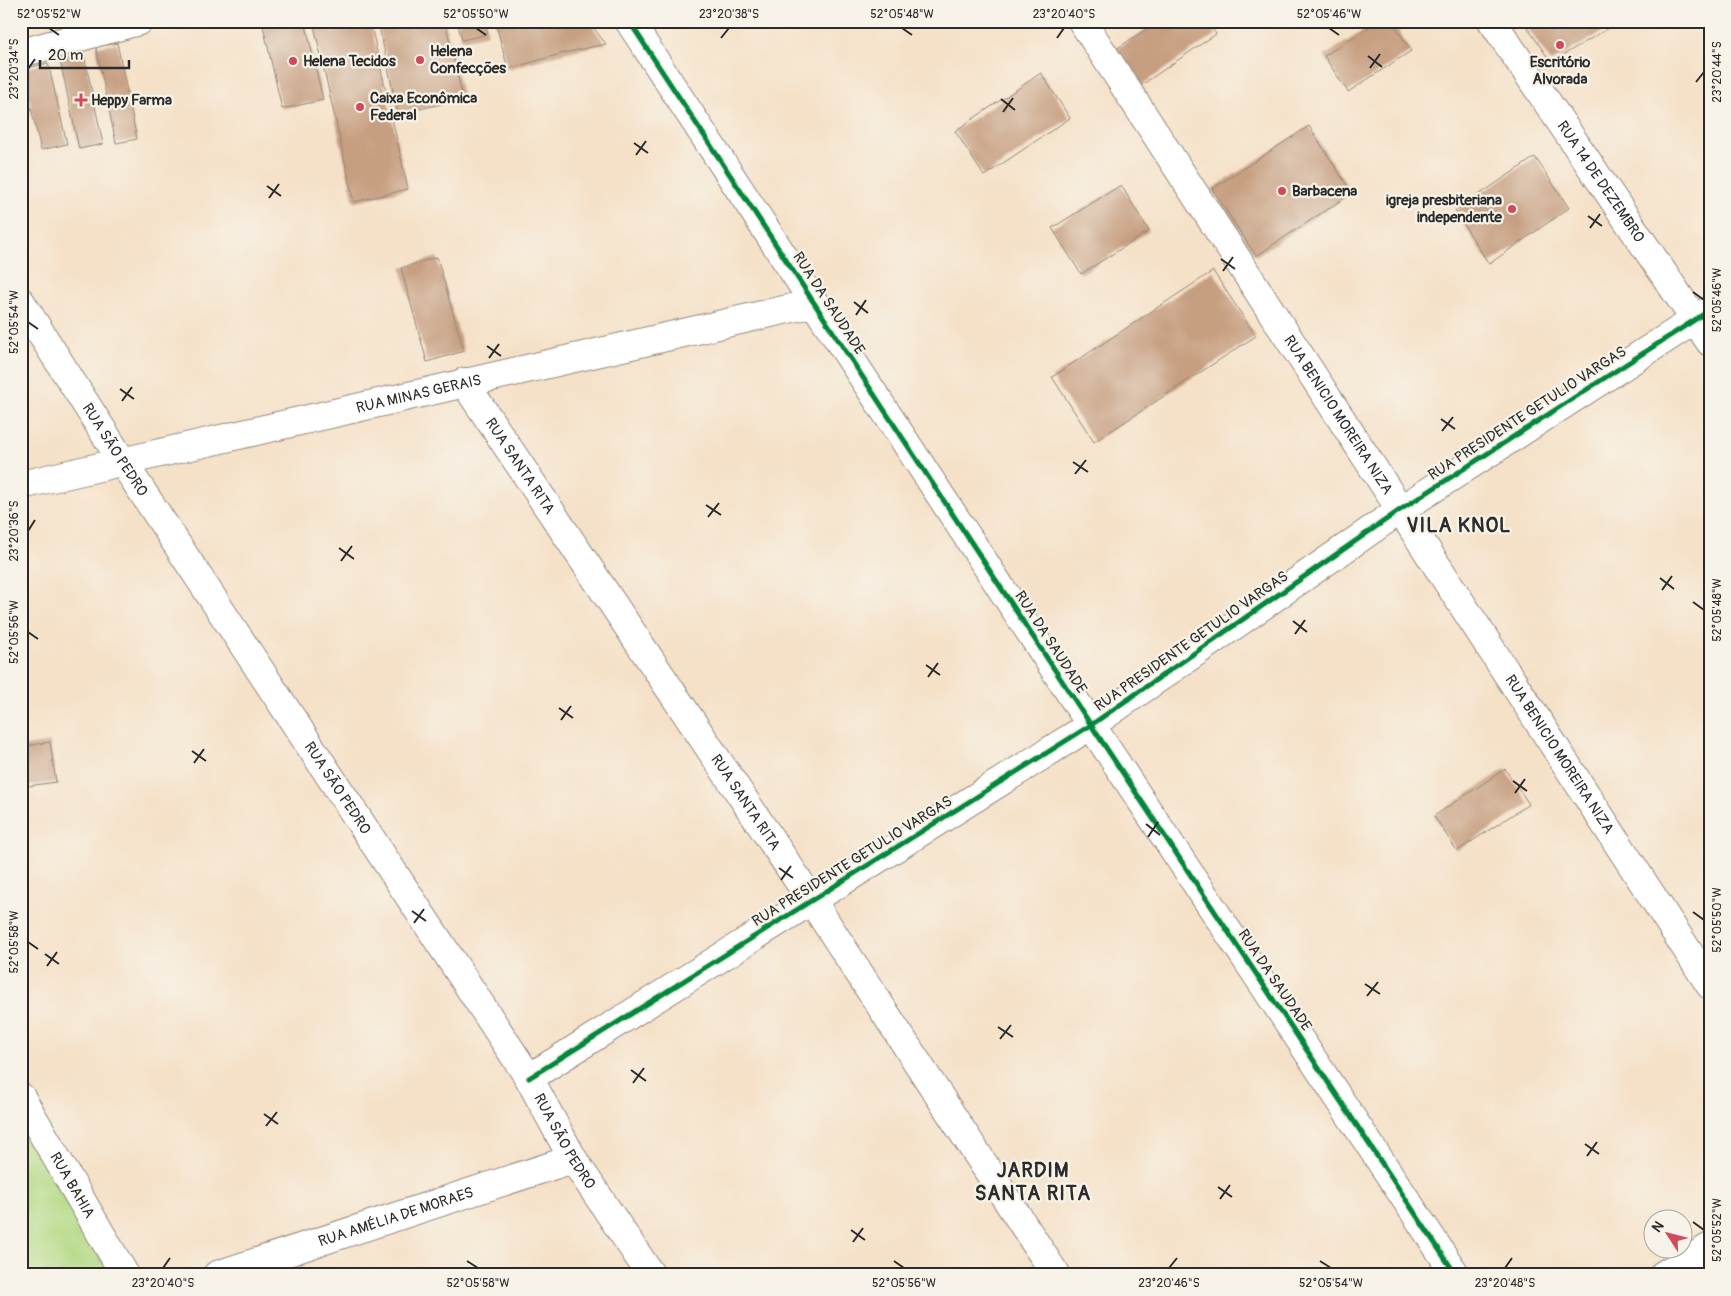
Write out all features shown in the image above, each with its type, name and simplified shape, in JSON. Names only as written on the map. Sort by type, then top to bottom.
[{"type":"street","points":[[21,53],[139,21]]},
{"type":"street","name":"RUA DA SAUDADE","points":[[629,21],[1091,726],[1456,1275]]},
{"type":"street","name":"RUA BENICIO MOREIRA NIZA","points":[[1082,21],[1710,984]]},
{"type":"street","name":"RUA 14 DE DEZEMBRO","points":[[1492,21],[1702,315],[1710,342]]},
{"type":"street","name":"RUA SÃO PEDRO","points":[[21,302],[122,461],[529,1078],[573,1159],[651,1275]]},
{"type":"street","name":"RUA MINAS GERAIS","points":[[21,484],[814,303]]},
{"type":"street","name":"RUA PRESIDENTE GETULIO VARGAS","points":[[529,1078],[1091,726],[1400,510],[1702,315]]},
{"type":"street","name":"RUA SANTA RITA","points":[[464,382],[812,901],[1056,1275]]},
{"type":"street","name":"RUA BAHIA","points":[[21,1097],[125,1275]]},
{"type":"street","name":"RUA AMÉLIA DE MORAES","points":[[217,1275],[573,1159]]},
{"type":"street","points":[[1663,1275],[1710,1247]]},
{"type":"green space","points":[[21,1120],[110,1275],[21,1275]]},
{"type":"building","name":"Helena Tecidos","points":[[262,21],[305,21],[323,100],[282,109]]},
{"type":"building","name":"Caixa Econômica Federal","points":[[313,21],[370,21],[408,189],[354,202]]},
{"type":"building","name":"Helena Confecções","points":[[378,21],[445,21],[463,99],[398,114]]},
{"type":"building","points":[[457,21],[485,21],[488,34],[462,40]]},
{"type":"building","points":[[495,21],[588,21],[606,44],[564,53],[508,69]]},
{"type":"building","points":[[1158,21],[1207,21],[1216,34],[1140,86],[1115,50]]},
{"type":"building","points":[[1378,21],[1392,21],[1411,51],[1348,92],[1324,56]]},
{"type":"building","name":"Escritório Alvorada","points":[[1538,21],[1621,21],[1551,62],[1527,27]]},
{"type":"building","points":[[117,43],[137,139],[116,143],[96,47]]},
{"type":"building","name":"Heppy Farma","points":[[83,50],[103,144],[79,149],[59,55]]},
{"type":"building","points":[[48,63],[67,144],[41,150],[22,69]]},
{"type":"building","points":[[1041,73],[1070,118],[984,176],[955,131]]},
{"type":"building","name":"Barbacena","points":[[1309,126],[1352,193],[1256,256],[1212,189]]},
{"type":"building","name":"igreja presbiteriana independente","points":[[1535,157],[1569,208],[1489,264],[1455,211]]},
{"type":"building","points":[[1121,185],[1149,231],[1081,274],[1052,228]]},
{"type":"building","points":[[437,257],[464,351],[427,362],[401,268]]},
{"type":"building","points":[[1213,271],[1256,336],[1094,442],[1052,377]]},
{"type":"building","points":[[50,742],[56,782],[21,787],[21,747]]},
{"type":"building","points":[[1505,769],[1529,804],[1457,851],[1434,816]]},
{"type":"cycle path","points":[[629,21],[1091,725],[1456,1275]]},
{"type":"cycle path","points":[[529,1078],[1091,725],[1400,510],[1710,310]]},
{"type":"place","name":"Escritório Alvorada","points":[[1560,45]]},
{"type":"place","name":"Helena Confecções","points":[[420,60]]},
{"type":"place","name":"Helena Tecidos","points":[[293,61]]},
{"type":"place","name":"Heppy Farma","points":[[81,100]]},
{"type":"place","name":"Caixa Econômica Federal","points":[[360,107]]},
{"type":"place","name":"Barbacena","points":[[1282,191]]},
{"type":"place","name":"igreja presbiteriana independente","points":[[1512,209]]},
{"type":"district","name":"VILA KNOL","points":[[1459,525]]},
{"type":"district","name":"JARDIM SANTA RITA","points":[[1033,1182]]}]
